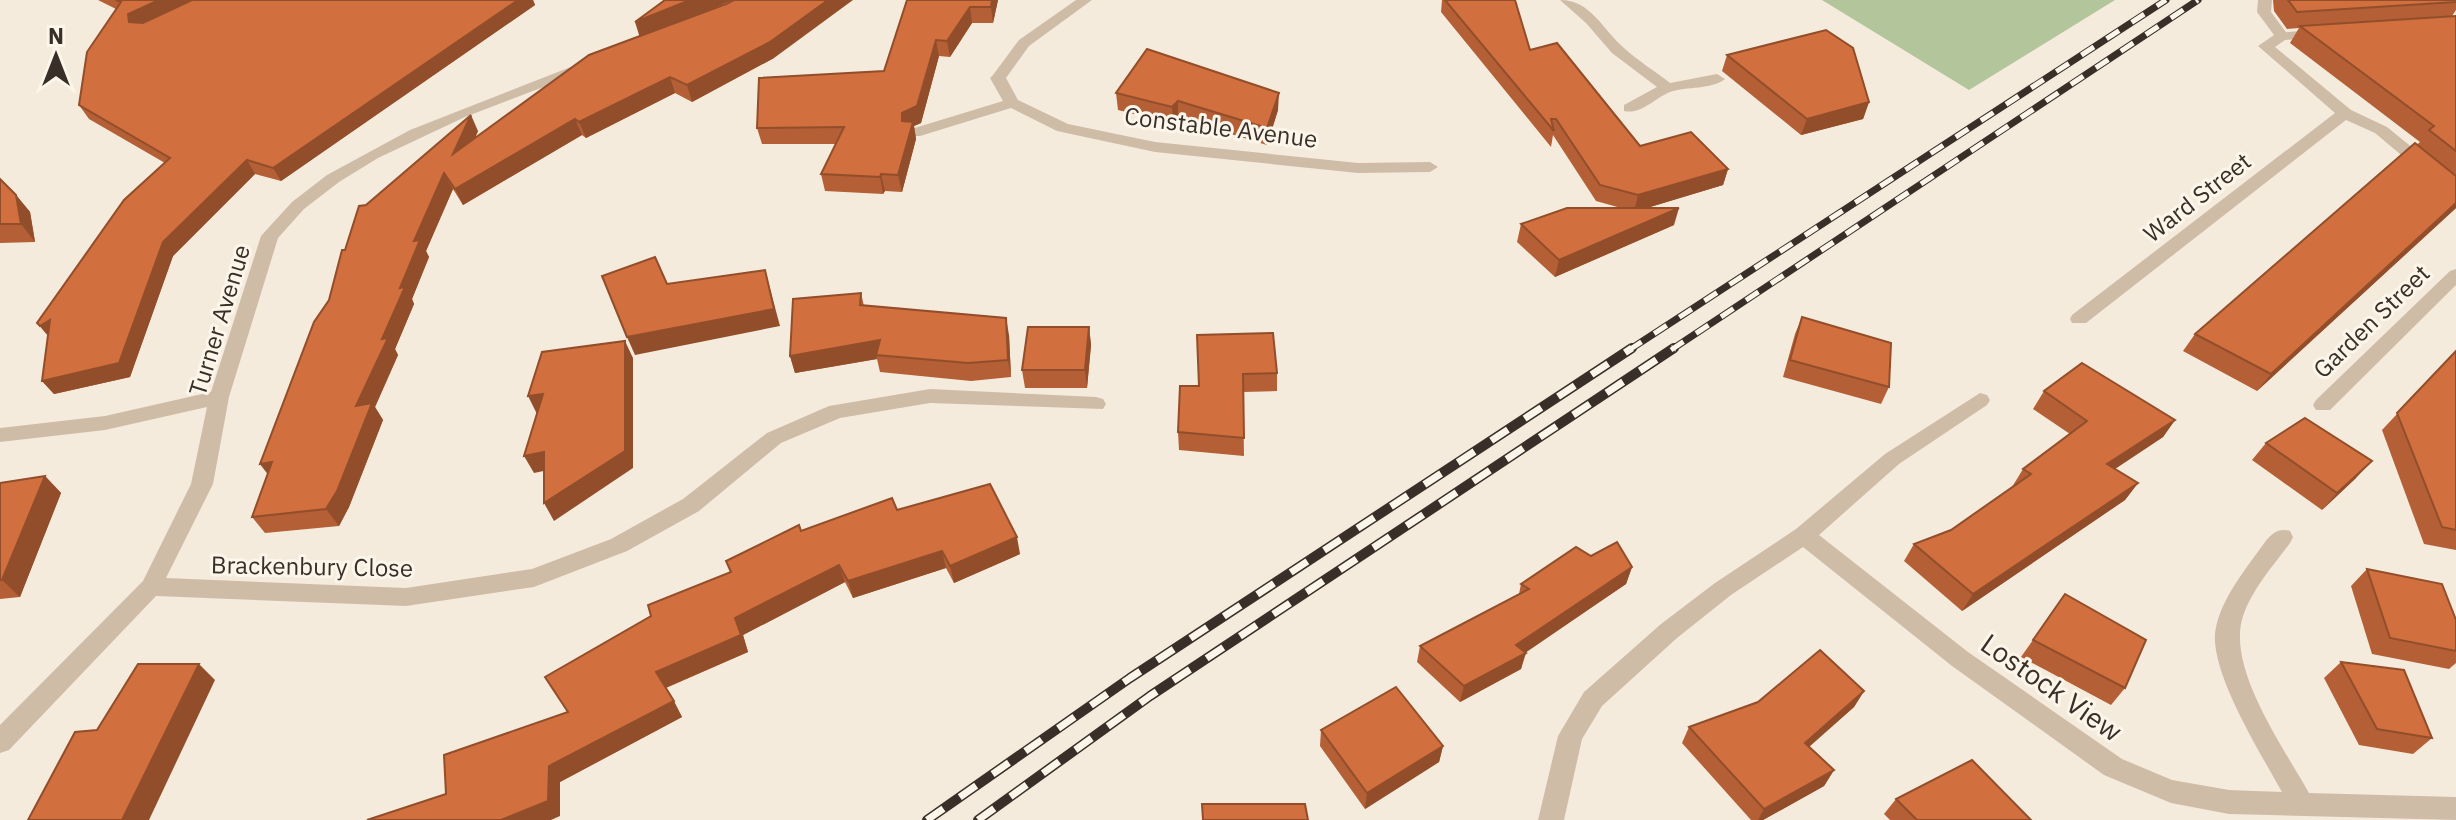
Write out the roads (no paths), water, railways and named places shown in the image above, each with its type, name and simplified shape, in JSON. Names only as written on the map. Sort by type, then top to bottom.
[{"type":"street","points":[[914,133],[1012,103],[998,78],[1024,43],[1085,0]]},
{"type":"street","points":[[1567,0],[1591,20],[1617,50],[1667,88]]},
{"type":"street","points":[[2265,0],[2264,12],[2282,36]]},
{"type":"street","points":[[2338,32],[2282,36],[2265,46],[2345,113],[2381,130],[2456,192]]},
{"type":"street","name":"Turner Avenue","points":[[0,742],[151,587],[202,484],[219,397],[270,236],[286,215],[307,197],[374,155],[470,110],[598,62]]},
{"type":"street","points":[[1630,108],[1667,88],[1717,79]]},
{"type":"street","name":"Constable Avenue","points":[[1012,103],[1063,128],[1155,147],[1358,168],[1430,167]]},
{"type":"street","name":"Ward Street","points":[[2079,319],[2345,113]]},
{"type":"street","name":"Garden Street","points":[[2323,405],[2456,275]]},
{"type":"street","name":"Brackenbury Close","points":[[151,587],[406,597],[534,578],[631,539],[691,505],[774,438],[836,411],[930,396],[1096,404]]},
{"type":"street","points":[[0,435],[105,423],[219,397]]},
{"type":"street","points":[[1551,820],[1570,736],[1593,699],[1690,614],[1804,535],[1892,459],[1980,400]]},
{"type":"street","name":"Lostock View","points":[[1804,535],[1960,659],[2113,767],[2171,791],[2229,802],[2456,809]]},
{"type":"street","points":[[2282,537],[2246,585],[2226,635],[2232,668],[2301,803]]},
{"type":"railway","points":[[1629,350],[2166,0]]},
{"type":"railway","points":[[1671,350],[2198,0]]},
{"type":"railway","points":[[927,820],[1130,678],[1632,348]]},
{"type":"railway","points":[[978,820],[1150,696],[1674,348]]}]
